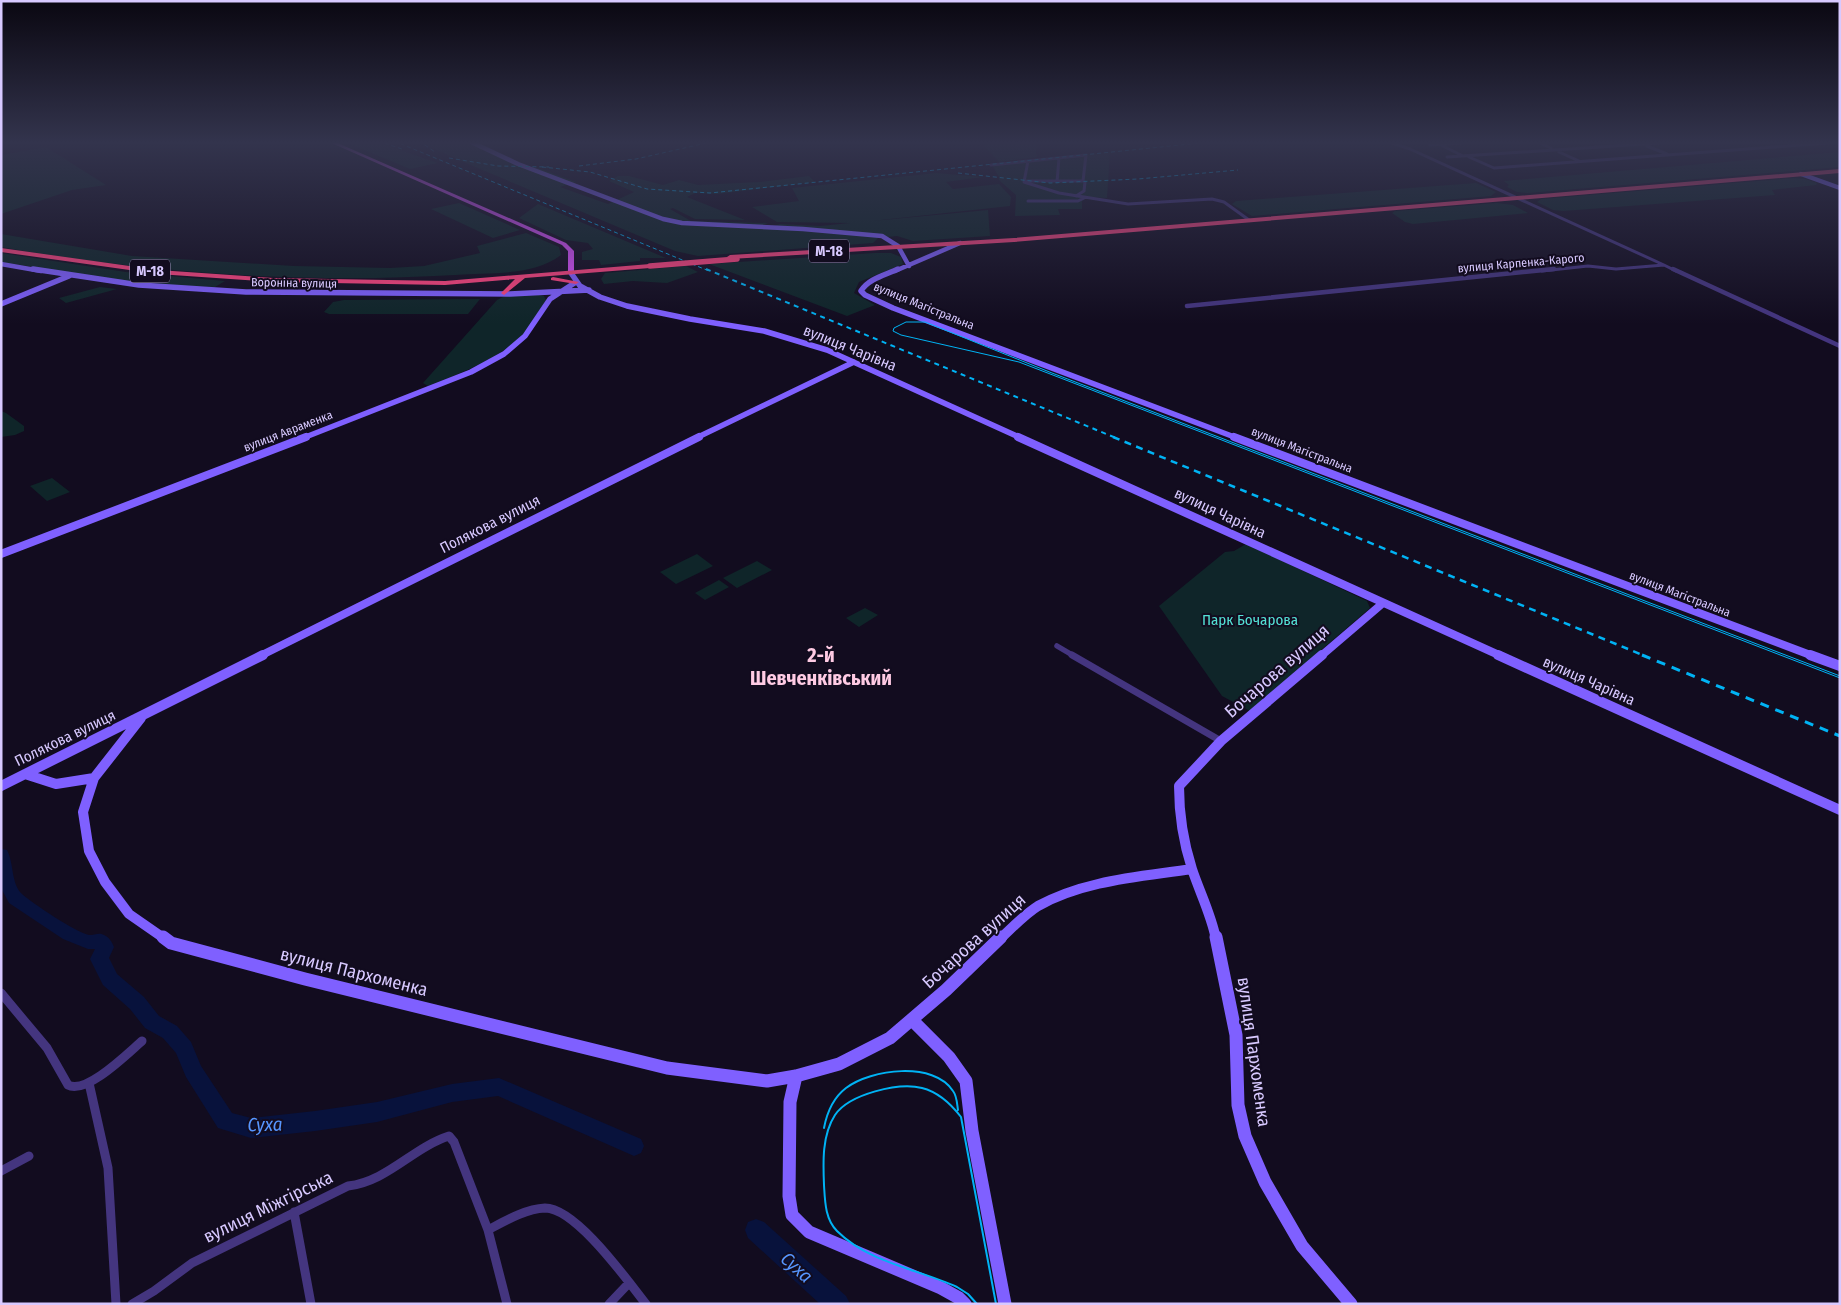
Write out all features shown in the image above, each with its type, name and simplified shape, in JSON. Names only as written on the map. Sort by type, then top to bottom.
[{"type":"highway","name":"М-18","points":[[409,281],[960,244],[1469,202]]},
{"type":"highway","name":"М-18","points":[[1,250],[158,272],[227,278],[431,283],[487,280],[648,265]]},
{"type":"highway","points":[[587,289],[582,279],[587,275],[604,270]]},
{"type":"highway","points":[[504,293],[518,279],[530,276],[576,282]]},
{"type":"highway","points":[[487,280],[505,281],[512,286]]},
{"type":"main road","points":[[468,202],[564,244],[571,251],[571,271]]},
{"type":"street","points":[[619,202],[664,219],[682,223],[857,232],[882,236],[899,248],[909,266]]},
{"type":"street","points":[[1116,202],[1134,204],[1167,202]]},
{"type":"street","points":[[1224,202],[1249,220]]},
{"type":"street","name":"вулиця Карпенка-Карого","points":[[1525,202],[1840,346]]},
{"type":"street","name":"вулиця Магістральна","points":[[960,244],[873,280],[864,286],[861,291],[870,298],[892,308],[1840,666]]},
{"type":"street","name":"Вороніна вулиця","points":[[1,264],[137,285],[243,292],[356,294],[558,293],[587,289]]},
{"type":"street","name":"вулиця Карпенка-Карого","points":[[1187,306],[1588,266],[1616,269],[1664,265]]},
{"type":"street","points":[[571,271],[576,282]]},
{"type":"street","points":[[1,304],[70,276]]},
{"type":"street","name":"вулиця Чарівна","points":[[576,282],[604,297],[658,313],[779,335],[827,350],[1840,810]]},
{"type":"street","name":"вулиця Авраменка","points":[[1,554],[471,372],[504,354],[525,336],[550,298],[576,282]]},
{"type":"street","points":[[574,292],[604,297]]},
{"type":"street","name":"Полякова вулиця","points":[[1,786],[608,481],[854,362]]},
{"type":"street","name":"Бочарова вулиця","points":[[796,1076],[839,1064],[890,1038],[912,1020],[985,950],[1037,907],[1064,894],[1096,884],[1192,869],[1180,818],[1179,786],[1221,741],[1383,603]]},
{"type":"street","points":[[1057,646],[1221,741]]},
{"type":"street","name":"Полякова вулиця","points":[[94,778],[142,716]]},
{"type":"street","points":[[25,774],[56,784],[94,778]]},
{"type":"street","name":"вулиця Пархоменка","points":[[94,778],[83,812],[89,851],[105,882],[129,914],[171,943],[296,977],[667,1068],[767,1081],[796,1076]]},
{"type":"street","name":"вулиця Пархоменка","points":[[1192,869],[1212,919],[1227,985],[1236,1035],[1238,1105],[1245,1136],[1265,1182],[1302,1246],[1351,1304]]},
{"type":"street","points":[[1,993],[47,1048],[68,1084],[77,1088],[88,1083],[142,1041]]},
{"type":"street","points":[[912,1020],[950,1056],[966,1081],[972,1131],[1005,1304]]},
{"type":"street","points":[[796,1076],[790,1102],[789,1196],[792,1215],[809,1232],[941,1288],[960,1298],[965,1304]]},
{"type":"street","points":[[88,1083],[108,1168],[116,1304]]},
{"type":"street","points":[[449,1136],[454,1142],[488,1230],[507,1304]]},
{"type":"street","name":"вулиця Міжгірська","points":[[132,1304],[154,1291],[192,1263],[348,1186],[362,1186],[402,1164],[438,1138],[449,1136]]},
{"type":"street","points":[[1,1171],[29,1156]]},
{"type":"street","points":[[488,1230],[523,1214],[554,1209],[577,1224],[646,1304]]},
{"type":"street","points":[[294,1212],[311,1304]]},
{"type":"street","points":[[609,1304],[629,1283]]},
{"type":"green space","points":[[1,202],[37,202],[1,214]]},
{"type":"green space","points":[[558,202],[602,202],[608,204],[613,202],[699,202],[745,220],[695,219],[673,208],[670,209],[691,221],[768,223],[761,226],[772,227],[780,224],[820,226],[850,223],[777,222],[752,207],[792,202],[1010,202],[1010,206],[872,221],[988,210],[990,236],[913,241],[897,236],[878,238],[873,243],[698,256],[675,251]]},
{"type":"green space","points":[[1016,202],[1082,202],[1082,209],[1058,209],[1060,215],[1015,216]]},
{"type":"green space","points":[[1235,202],[1420,202],[1252,216],[1232,204]]},
{"type":"green space","points":[[1537,202],[1684,202],[1563,211],[1553,210]]},
{"type":"green space","points":[[459,203],[520,230],[493,238],[431,209]]},
{"type":"green space","points":[[1497,203],[1513,205],[1528,213],[1413,224],[1405,222],[1392,213],[1395,211]]},
{"type":"green space","points":[[538,204],[666,258],[640,258],[640,261],[601,265],[599,260],[582,260],[582,252],[593,249],[588,243],[566,240],[519,218]]},
{"type":"green space","points":[[526,233],[559,247],[561,255],[537,267],[510,272],[341,278],[284,277],[170,270],[114,264],[1,247],[1,234],[132,256],[294,266],[390,268],[424,266],[480,253],[477,246]]},
{"type":"green space","points":[[1,253],[126,272],[225,281],[215,287],[153,285],[1,262]]},
{"type":"green space","points":[[891,253],[901,257],[903,264],[859,282],[854,293],[875,305],[847,316],[709,264]]},
{"type":"green space","points":[[686,266],[698,272],[667,283],[633,281],[604,284],[601,279],[605,273]]},
{"type":"green space","points":[[100,287],[117,289],[66,303],[59,298]]},
{"type":"green space","points":[[505,296],[544,296],[546,300],[527,330],[510,346],[488,360],[465,371],[428,386],[423,383],[497,300]]},
{"type":"green space","points":[[480,299],[468,314],[329,314],[324,312],[333,302],[344,300]]},
{"type":"green space","points":[[1,411],[24,426],[24,431],[15,435],[1,437]]},
{"type":"green space","points":[[52,478],[70,492],[47,501],[30,486]]},
{"type":"green space","name":"Парк Бочарова","points":[[1246,544],[1367,601],[1370,608],[1250,711],[1222,696],[1159,606],[1225,552],[1234,551]]},
{"type":"green space","points":[[697,554],[713,566],[676,584],[660,572]]},
{"type":"green space","points":[[757,561],[772,570],[737,588],[723,578]]},
{"type":"green space","points":[[719,580],[729,587],[705,600],[695,593]]},
{"type":"green space","points":[[865,608],[878,615],[859,627],[846,618]]},
{"type":"waterway","name":"Суха","points":[[1,855],[7,883],[15,898],[69,934],[88,942],[100,941],[105,947],[99,959],[110,979],[137,1003],[152,1022],[170,1032],[184,1048],[193,1071],[225,1121],[251,1128],[315,1121],[377,1112],[452,1093],[499,1087],[634,1146]]},
{"type":"waterway","name":"Суха","points":[[756,1230],[838,1304]]},
{"type":"tram line","points":[[1840,676],[1052,373],[925,322],[906,322],[894,328],[893,331],[901,335],[1019,362],[1840,678]]},
{"type":"tram line","points":[[824,1128],[831,1106],[841,1092],[857,1081],[886,1073],[917,1072],[932,1075],[944,1081],[954,1093],[958,1110]]},
{"type":"tram line","points":[[977,1304],[968,1294],[957,1287],[864,1251],[850,1242],[833,1226],[826,1210],[823,1167],[824,1149],[828,1131],[835,1115],[851,1101],[888,1088],[922,1088],[939,1096],[961,1117],[996,1304]]},
{"type":"railway","points":[[542,202],[709,271]]},
{"type":"railway","points":[[706,269],[1116,438]]},
{"type":"railway","points":[[1113,437],[1645,656]]},
{"type":"railway","points":[[1642,655],[1840,736]]},
{"type":"district","name":"2-й Шевченківський","points":[[821,666]]}]
